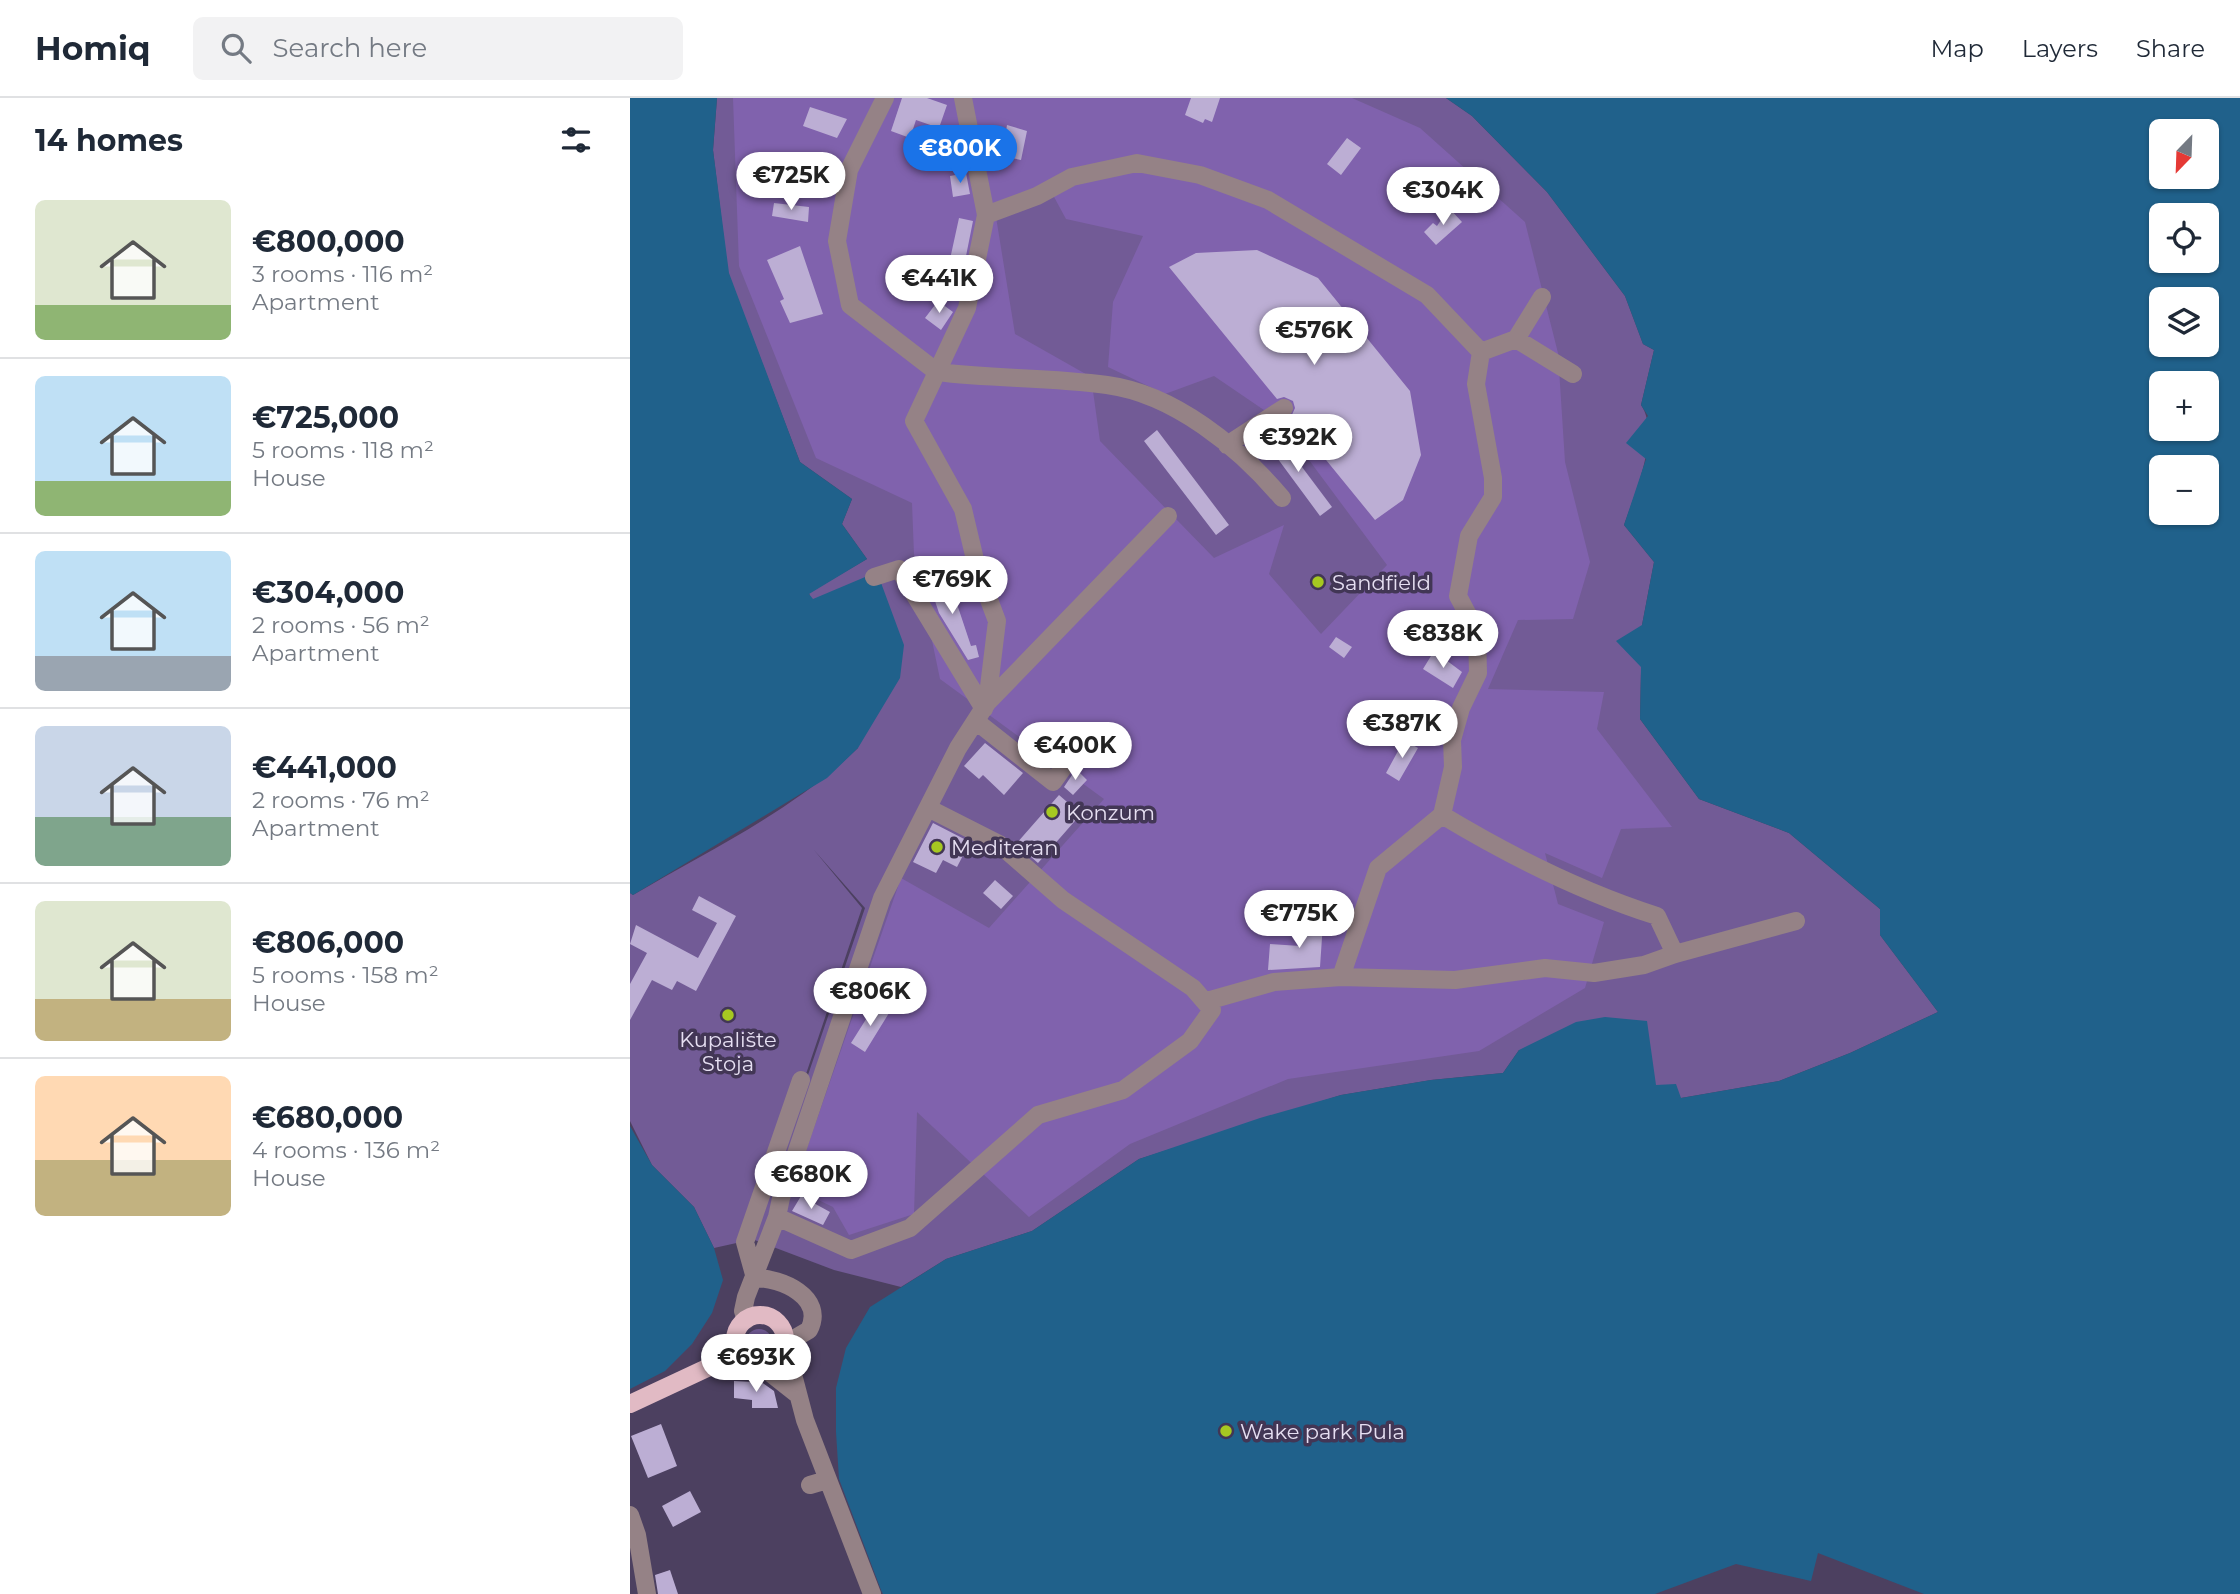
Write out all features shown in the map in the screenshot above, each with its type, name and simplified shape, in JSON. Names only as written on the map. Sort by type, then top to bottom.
[{"type":"main road","points":[[630,1404],[722,1361],[743,1358],[760,1365],[779,1357],[785,1344],[782,1328],[777,1321],[762,1315],[741,1327],[696,1372]]},
{"type":"main road","points":[[741,1327],[737,1349],[743,1358]]},
{"type":"street","points":[[885,98],[849,170],[837,240],[850,305],[937,372],[1110,385],[1180,409],[1258,469],[1282,498]]},
{"type":"street","points":[[963,98],[986,215],[967,308],[914,421],[964,509],[977,568],[997,621],[982,711]]},
{"type":"street","points":[[986,215],[1037,196],[1072,177],[1137,163],[1200,175],[1268,200],[1427,295],[1481,352]]},
{"type":"street","points":[[1481,352],[1516,340],[1542,297]]},
{"type":"street","points":[[1516,340],[1573,374]]},
{"type":"street","points":[[1341,977],[1378,868],[1443,815],[1453,767],[1452,740],[1461,708],[1478,673],[1478,632],[1458,596],[1469,536],[1493,497],[1493,478],[1476,384],[1481,352]]},
{"type":"street","points":[[1227,445],[1284,408]]},
{"type":"street","points":[[741,1327],[743,1311],[883,898],[958,748],[982,711],[1168,516]]},
{"type":"street","points":[[874,576],[899,569],[982,711],[1053,782],[1080,744]]},
{"type":"street","points":[[777,1217],[851,1250],[910,1228],[1038,1115],[1119,1092],[1182,1047],[1212,1010],[1207,1001],[1174,975],[1063,900],[999,844],[951,819],[932,801]]},
{"type":"street","points":[[1443,815],[1545,871],[1617,904],[1657,916],[1675,954]]},
{"type":"street","points":[[1207,1001],[1274,982],[1341,977],[1455,980],[1545,968],[1594,973],[1644,965],[1796,921]]},
{"type":"street","points":[[755,1278],[745,1242],[801,1080]]},
{"type":"street","points":[[755,1278],[783,1283],[807,1300],[813,1310],[809,1330],[785,1344],[818,1483],[872,1594]]},
{"type":"street","points":[[760,1365],[798,1395]]},
{"type":"street","points":[[630,1515],[637,1535],[647,1594]]},
{"type":"shaded area","points":[[717,98],[1446,98],[1472,116],[1547,192],[1625,296],[1643,344],[1654,350],[1641,405],[1648,431],[1647,447],[1624,525],[1654,562],[1642,625],[1640,719],[1699,799],[1789,833],[1880,909],[1880,935],[1938,1012],[1850,1053],[1779,1081],[1681,1098],[1656,1085],[1519,1050],[1503,1073],[1431,1080],[1341,1095],[1139,1159],[1032,1231],[946,1259],[901,1287],[834,1270],[752,1239],[865,908],[814,850],[862,908],[750,1240],[714,1248],[694,1207],[652,1165],[630,1121],[630,893],[633,895],[779,810],[807,791],[858,748],[809,593],[867,559],[842,524],[852,499],[800,462],[728,273],[713,150]]},
{"type":"shaded area","points":[[733,98],[1352,98],[1420,128],[1525,222],[1558,353],[1565,462],[1590,562],[1573,619],[1518,620],[1488,689],[1604,692],[1597,729],[1672,827],[1621,829],[1602,878],[1545,853],[1558,904],[1604,922],[1585,988],[1479,1051],[1288,1079],[1130,1144],[1029,1217],[917,1112],[914,1214],[849,1235],[833,1207],[793,1188],[901,878],[989,928],[1104,799],[940,679],[914,554],[912,503],[816,458],[739,266]],"holes":[[[1053,195],[1066,219],[1143,236],[1113,302],[1108,367],[1165,394],[1214,376],[1280,421],[1387,565],[1321,634],[1269,574],[1284,525],[1214,558],[1100,441],[1091,377],[1015,334],[996,217]]]},
{"type":"shaded area","points":[[759,1329],[768,1333],[772,1342],[768,1351],[759,1355],[750,1351],[746,1342],[750,1333]]},
{"type":"water","points":[[630,98],[717,98],[713,150],[729,273],[800,462],[852,499],[842,524],[867,559],[809,594],[813,599],[877,572],[904,645],[900,678],[858,748],[827,778],[633,895],[630,893]]},
{"type":"water","points":[[1446,98],[2240,98],[2240,1594],[1924,1594],[1818,1553],[1811,1581],[1736,1564],[1655,1594],[883,1594],[839,1479],[836,1388],[846,1348],[870,1307],[946,1259],[1032,1231],[1139,1159],[1260,1118],[1341,1095],[1431,1080],[1503,1073],[1519,1050],[1576,1022],[1605,1017],[1647,1021],[1656,1085],[1676,1084],[1681,1098],[1779,1081],[1850,1053],[1938,1012],[1880,935],[1880,909],[1789,833],[1699,799],[1640,719],[1641,667],[1616,641],[1642,625],[1654,562],[1624,525],[1646,459],[1626,443],[1648,416],[1641,405],[1654,350],[1643,344],[1625,296],[1547,192],[1472,116]]},
{"type":"water","points":[[630,1126],[652,1165],[694,1207],[714,1248],[723,1280],[712,1313],[692,1344],[665,1371],[630,1389]]},
{"type":"building","points":[[902,98],[927,98],[947,105],[939,128],[916,120],[910,138],[891,131]]},
{"type":"building","points":[[1191,98],[1220,98],[1212,122],[1205,119],[1203,123],[1185,115]]},
{"type":"building","points":[[810,107],[847,119],[837,138],[803,126]]},
{"type":"building","points":[[1007,125],[1027,131],[1021,160],[1002,156]]},
{"type":"building","points":[[1347,138],[1361,148],[1341,175],[1327,164]]},
{"type":"building","points":[[966,173],[970,194],[953,197],[950,176]]},
{"type":"building","points":[[774,203],[809,207],[808,222],[772,216]]},
{"type":"building","points":[[1449,208],[1462,222],[1436,245],[1424,232],[1433,223],[1437,226]]},
{"type":"building","points":[[959,218],[973,221],[962,276],[947,273]]},
{"type":"building","points":[[800,246],[823,314],[790,323],[780,301],[784,299],[767,260]]},
{"type":"building","points":[[1257,250],[1318,278],[1410,391],[1421,455],[1403,500],[1375,520],[1291,417],[1295,408],[1293,401],[1284,397],[1277,399],[1169,267],[1196,253]]},
{"type":"building","points":[[938,301],[953,312],[941,330],[925,318]]},
{"type":"building","points":[[1157,430],[1229,525],[1216,535],[1144,441]]},
{"type":"building","points":[[1275,431],[1332,507],[1320,516],[1264,440]]},
{"type":"building","points":[[948,577],[971,646],[976,645],[979,657],[968,660],[939,613],[929,583]]},
{"type":"building","points":[[1336,637],[1352,647],[1344,658],[1329,647]]},
{"type":"building","points":[[1434,651],[1462,672],[1453,688],[1423,669]]},
{"type":"building","points":[[1404,740],[1418,748],[1399,781],[1386,773]]},
{"type":"building","points":[[985,743],[1023,773],[1004,795],[983,775],[979,779],[964,766]]},
{"type":"building","points":[[1076,769],[1087,780],[1073,795],[1064,787]]},
{"type":"building","points":[[1059,795],[1081,814],[1038,863],[1016,844]]},
{"type":"building","points":[[933,823],[970,842],[957,867],[943,860],[936,873],[913,862]]},
{"type":"building","points":[[995,880],[1013,896],[1001,909],[983,893]]},
{"type":"building","points":[[699,896],[736,916],[696,991],[677,981],[672,990],[652,980],[630,1020],[630,984],[647,953],[630,944],[636,925],[698,958],[717,923],[692,910]]},
{"type":"building","points":[[1302,921],[1323,923],[1320,967],[1268,970],[1270,944],[1300,946]]},
{"type":"building","points":[[875,1005],[889,1013],[865,1052],[851,1043]]},
{"type":"building","points":[[801,1196],[830,1212],[823,1225],[792,1211]]},
{"type":"building","points":[[753,1376],[774,1391],[778,1408],[752,1408],[752,1400],[734,1398],[734,1381],[753,1382]]},
{"type":"building","points":[[661,1424],[677,1466],[648,1478],[631,1436]]},
{"type":"building","points":[[690,1491],[701,1512],[673,1527],[662,1506]]},
{"type":"building","points":[[670,1570],[678,1594],[658,1594],[655,1575]]},
{"type":"place","name":"Sandfield","points":[[1318,582]]},
{"type":"place","name":"Konzum","points":[[1052,812]]},
{"type":"place","name":"Mediteran","points":[[937,847]]},
{"type":"place","name":"Kupalište Stoja","points":[[728,1015]]},
{"type":"place","name":"Wake park Pula","points":[[1226,1431]]}]
